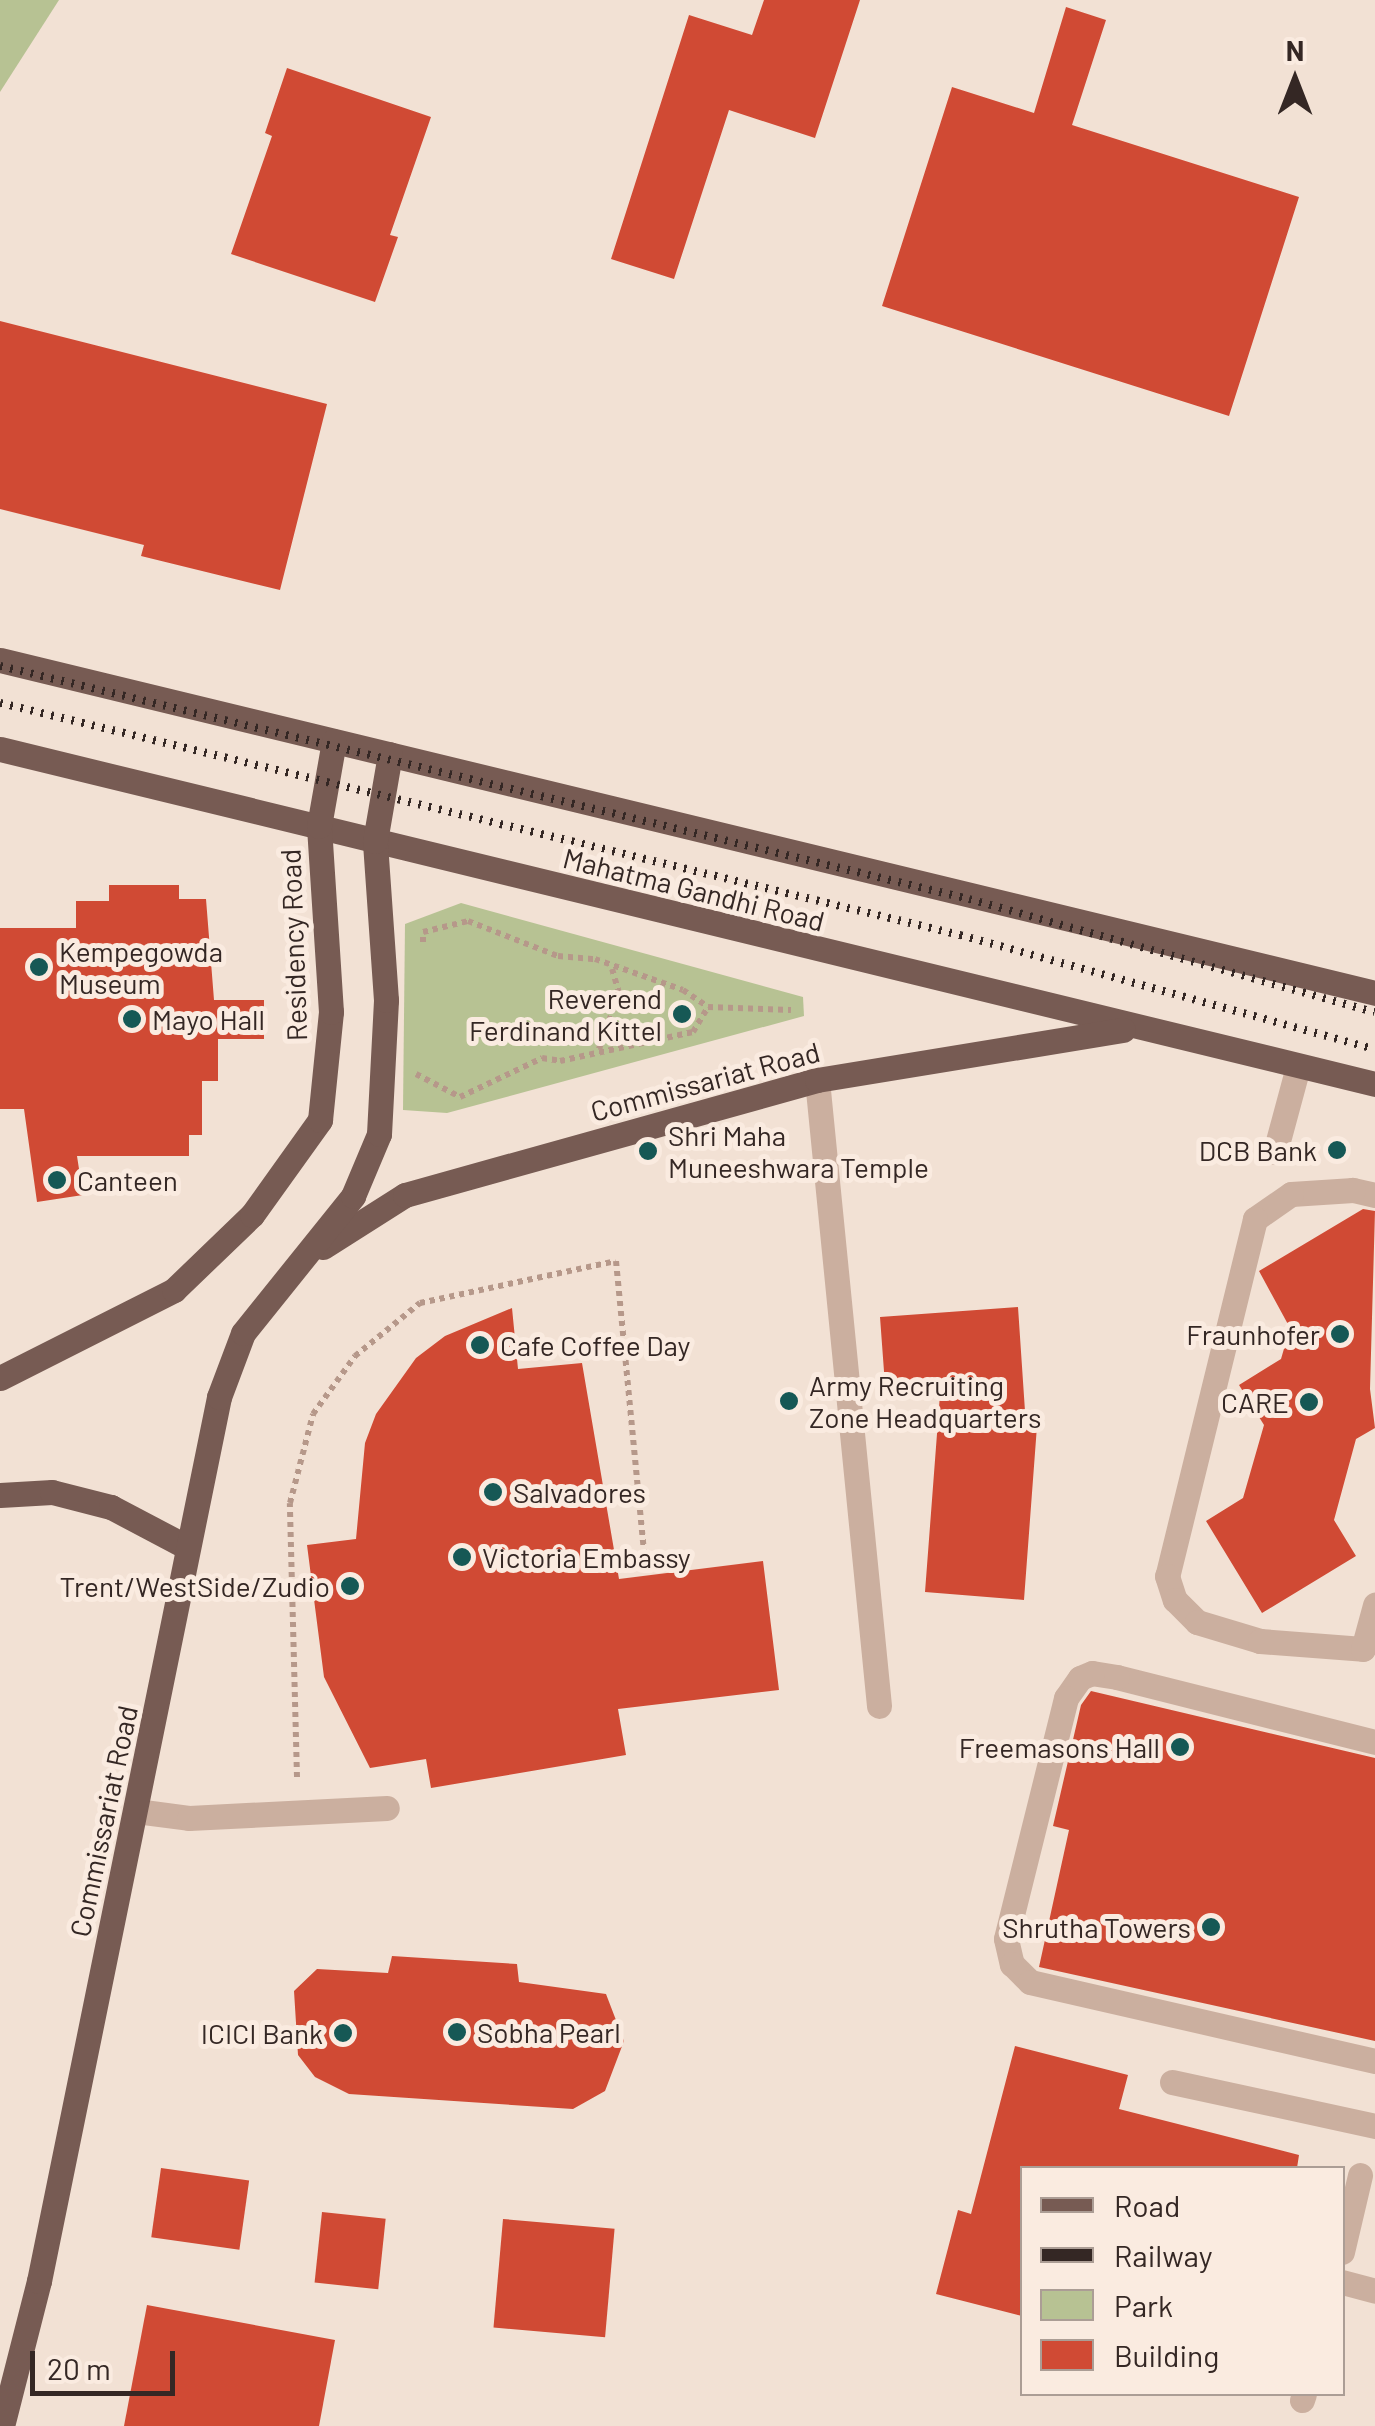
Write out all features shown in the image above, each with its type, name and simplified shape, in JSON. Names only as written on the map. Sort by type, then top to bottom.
[{"type":"main road","points":[[0,660],[1375,994]]},
{"type":"main road","name":"Residency Road","points":[[0,1378],[174,1290],[252,1216],[320,1120],[330,1012],[319,826],[334,741]]},
{"type":"main road","name":"Mahatma Gandhi Road","points":[[0,749],[1132,1028],[1375,1084]]},
{"type":"main road","name":"Commissariat Road","points":[[2,2426],[136,1811],[219,1397],[243,1333],[313,1253],[353,1196],[378,1134],[386,1000],[375,841],[390,754]]},
{"type":"main road","name":"Commissariat Road","points":[[313,1253],[405,1194],[817,1080],[1132,1028]]},
{"type":"main road","points":[[0,1495],[52,1492],[111,1508],[188,1547]]},
{"type":"lane","points":[[1275,1152],[1298,1067]]},
{"type":"lane","points":[[817,1080],[879,1706]]},
{"type":"lane","points":[[1375,1195],[1291,1194],[1255,1220],[1167,1576],[1175,1600],[1197,1622],[1260,1641],[1369,1651],[1375,1605]]},
{"type":"lane","points":[[1375,1742],[1117,1677],[1092,1673],[1080,1678],[1066,1698],[1006,1939],[1012,1964],[1030,1982],[1375,2060]]},
{"type":"lane","points":[[136,1811],[189,1818],[387,1808]]},
{"type":"lane","points":[[1172,2082],[1375,2126]]},
{"type":"lane","points":[[1345,2239],[1360,2175]]},
{"type":"lane","points":[[1345,2283],[1375,2290]]},
{"type":"path","points":[[422,950],[424,932],[468,921],[558,956],[595,959],[683,990],[708,1007],[791,1010]]},
{"type":"path","points":[[599,1049],[618,993],[612,968]]},
{"type":"path","points":[[416,1056],[416,1074],[460,1097],[542,1058],[560,1062],[599,1049],[692,1032],[708,1007]]},
{"type":"path","points":[[298,1813],[290,1503],[313,1414],[355,1356],[420,1303],[616,1261],[645,1564],[617,1569]]},
{"type":"green space","points":[[0,0],[59,0],[0,92]]},
{"type":"green space","points":[[461,903],[803,997],[804,1016],[447,1113],[403,1110],[405,924]]},
{"type":"building","points":[[764,0],[860,0],[815,138],[729,110],[674,279],[611,259],[689,15],[752,35]]},
{"type":"building","points":[[1066,7],[1106,20],[1072,125],[1299,197],[1229,416],[882,306],[952,87],[1034,113]]},
{"type":"building","points":[[287,68],[431,117],[390,235],[398,237],[375,302],[231,254],[272,136],[265,133]]},
{"type":"building","points":[[0,321],[327,404],[280,590],[141,556],[144,545],[0,509]]},
{"type":"building","name":"Mayo Hall","points":[[109,885],[179,885],[179,899],[206,899],[214,1000],[264,1000],[264,1039],[218,1039],[218,1081],[202,1081],[202,1135],[189,1135],[189,1156],[77,1156],[83,1195],[37,1202],[24,1109],[0,1109],[0,928],[76,928],[76,901],[109,901]]},
{"type":"building","points":[[1363,1209],[1375,1211],[1370,1389],[1375,1428],[1356,1439],[1334,1520],[1356,1556],[1262,1613],[1206,1521],[1243,1498],[1264,1425],[1239,1385],[1281,1359],[1290,1328],[1259,1271]]},
{"type":"building","points":[[1018,1307],[1026,1426],[1037,1426],[1024,1600],[925,1592],[941,1381],[885,1385],[880,1317]]},
{"type":"building","name":"Victoria Embassy","points":[[512,1308],[518,1369],[582,1363],[619,1579],[763,1561],[779,1690],[618,1709],[626,1755],[431,1788],[426,1759],[370,1768],[324,1677],[307,1545],[356,1539],[365,1443],[376,1414],[416,1358],[445,1336]]},
{"type":"building","name":"Shrutha Towers","points":[[1091,1691],[1375,1758],[1375,2041],[1039,1967],[1069,1830],[1053,1826],[1081,1705]]},
{"type":"building","name":"Sobha Pearl","points":[[392,1956],[517,1964],[519,1982],[606,1994],[624,2041],[605,2091],[573,2109],[349,2094],[315,2077],[298,2055],[294,1991],[317,1969],[388,1973]]},
{"type":"building","points":[[1015,2046],[1128,2075],[1119,2109],[1299,2155],[1297,2166],[1020,2166],[1020,2315],[936,2294],[958,2210],[971,2214]]},
{"type":"building","points":[[161,2168],[249,2180],[239,2250],[151,2237]]},
{"type":"building","points":[[322,2212],[386,2219],[378,2289],[315,2283]]},
{"type":"building","points":[[503,2219],[615,2229],[605,2337],[494,2328]]},
{"type":"building","points":[[147,2305],[335,2340],[319,2426],[124,2426]]},
{"type":"railway","points":[[0,666],[969,899],[1375,1012]]},
{"type":"railway","points":[[0,703],[960,935],[1375,1049]]},
{"type":"place","name":"Kempegowda Museum","points":[[39,967]]},
{"type":"place","name":"Reverend Ferdinand Kittel","points":[[682,1014]]},
{"type":"place","name":"Mayo Hall","points":[[132,1019]]},
{"type":"place","name":"DCB Bank","points":[[1337,1150]]},
{"type":"place","name":"Shri Maha Muneeshwara Temple","points":[[648,1151]]},
{"type":"place","name":"Canteen","points":[[57,1180]]},
{"type":"place","name":"Fraunhofer","points":[[1340,1334]]},
{"type":"place","name":"Cafe Coffee Day","points":[[480,1345]]},
{"type":"place","name":"Army Recruiting Zone Headquarters","points":[[789,1401]]},
{"type":"place","name":"CARE","points":[[1309,1402]]},
{"type":"place","name":"Salvadores","points":[[493,1492]]},
{"type":"place","name":"Victoria Embassy","points":[[462,1557]]},
{"type":"place","name":"Trent/WestSide/Zudio","points":[[350,1586]]},
{"type":"place","name":"Freemasons Hall","points":[[1180,1747]]},
{"type":"place","name":"Shrutha Towers","points":[[1211,1927]]},
{"type":"place","name":"Sobha Pearl","points":[[457,2032]]},
{"type":"place","name":"ICICI Bank","points":[[343,2033]]}]
